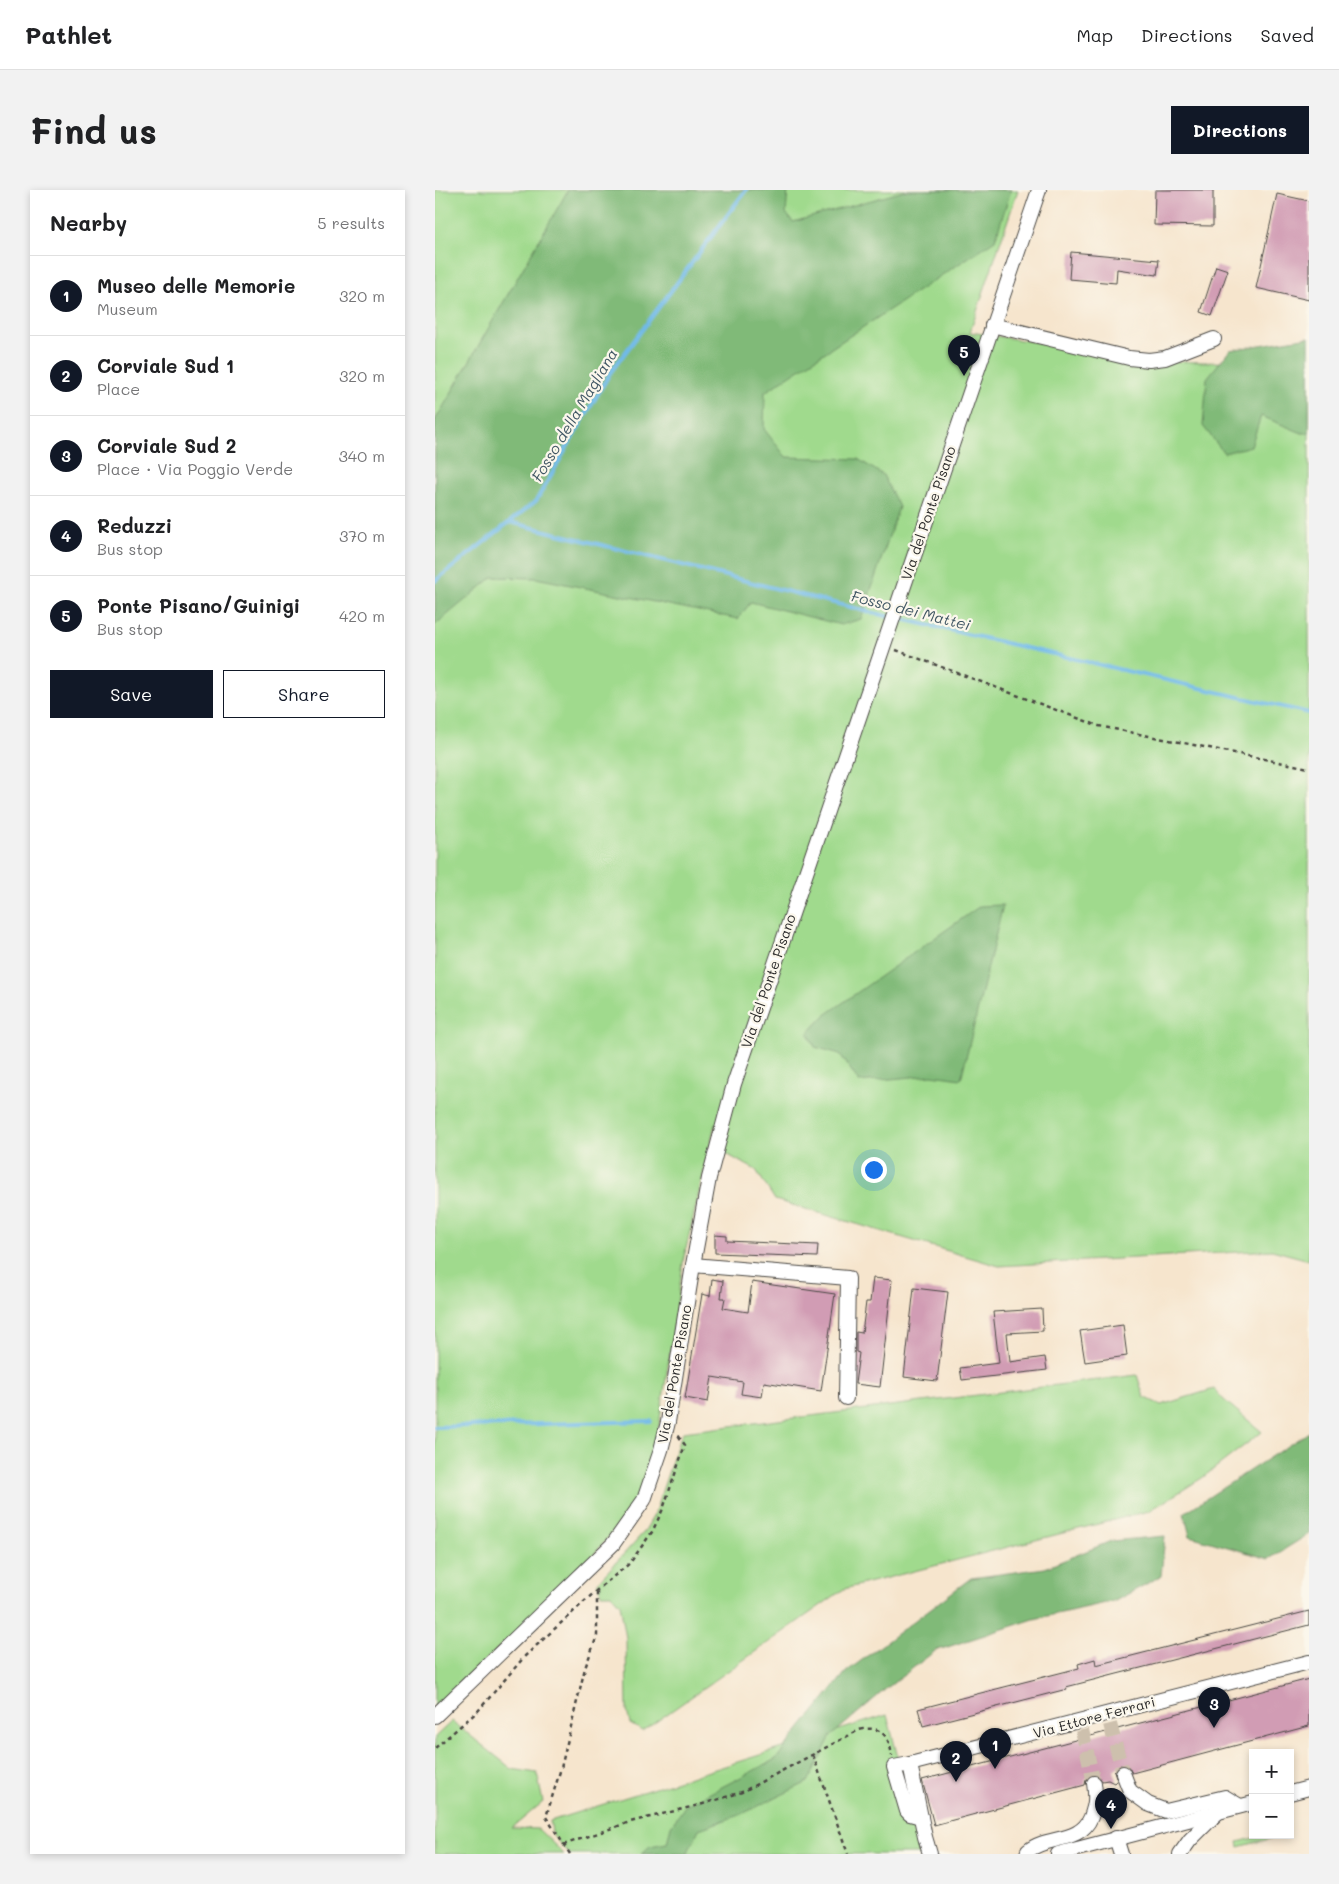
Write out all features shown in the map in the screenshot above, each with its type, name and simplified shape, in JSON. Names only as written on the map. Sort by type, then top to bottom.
[{"type":"street","name":"Via del Ponte Pisano","points":[[435,1716],[613,1544],[641,1506],[655,1472],[668,1422],[709,1178],[734,1084],[1039,190]]},
{"type":"street","points":[[992,325],[1129,358],[1149,360],[1165,358],[1214,339]]},
{"type":"street","points":[[693,1265],[848,1278],[846,1398]]},
{"type":"street","name":"Via Ettore Ferrari","points":[[894,1767],[1111,1718],[1309,1662]]},
{"type":"street","points":[[910,1764],[930,1854]]},
{"type":"street","points":[[894,1767],[907,1811],[910,1814],[921,1817]]},
{"type":"street","points":[[1123,1773],[1130,1790],[1148,1804],[1166,1811],[1225,1797],[1246,1804]]},
{"type":"street","points":[[1027,1854],[1028,1851],[1035,1847],[1077,1834],[1089,1822],[1097,1801],[1094,1783]]},
{"type":"street","points":[[1294,1792],[1309,1788]]},
{"type":"street","points":[[1058,1854],[1246,1804]]},
{"type":"street","points":[[1180,1854],[1190,1840],[1218,1812]]},
{"type":"street","points":[[1117,1838],[1121,1854]]},
{"type":"path","points":[[884,643],[1099,726],[1309,768]]},
{"type":"path","points":[[435,1748],[478,1711],[525,1656],[597,1590],[597,1636],[585,1668],[561,1768],[546,1817],[569,1854]]},
{"type":"path","points":[[563,1845],[630,1822],[723,1799],[742,1792],[859,1730],[873,1729],[883,1733],[891,1745],[894,1767]]},
{"type":"path","points":[[813,1755],[848,1854]]},
{"type":"green space","points":[[435,190],[1018,190],[970,332],[1156,361],[1309,364],[1309,1260],[1272,1250],[999,1266],[775,1200],[756,1170],[726,1154],[715,1124],[684,1257],[656,1446],[635,1505],[581,1570],[435,1708]]},
{"type":"green space","points":[[568,190],[788,190],[786,213],[793,222],[908,190],[1011,190],[995,240],[765,392],[764,429],[786,457],[858,459],[883,475],[899,507],[861,619],[841,625],[751,602],[738,619],[536,578],[493,577],[435,625],[435,421]]},
{"type":"green space","points":[[1309,337],[1309,433],[1302,433],[1261,416],[1251,446],[1224,453],[1203,426],[1207,378],[1230,350]]},
{"type":"green space","points":[[1003,905],[961,1079],[932,1075],[859,1082],[840,1054],[815,1047],[808,1033],[824,1016],[980,906]]},
{"type":"green space","points":[[1137,1375],[1144,1397],[1161,1405],[1214,1389],[1224,1400],[1262,1432],[1202,1478],[1149,1511],[844,1589],[643,1731],[630,1724],[627,1711],[626,1638],[620,1604],[611,1594],[601,1594],[597,1583],[644,1532],[654,1515],[683,1432]]},
{"type":"green space","points":[[1309,1432],[1309,1534],[1269,1559],[1190,1536],[1184,1513]]},
{"type":"green space","points":[[1165,1536],[1161,1576],[1115,1601],[1034,1619],[935,1651],[887,1688],[831,1736],[808,1782],[742,1814],[699,1829],[687,1854],[641,1854],[650,1846],[667,1843],[671,1826],[685,1806],[776,1759],[846,1672],[971,1578],[1045,1568],[1111,1541]]},
{"type":"green space","points":[[887,1715],[923,1854],[569,1854],[553,1836],[550,1821]]},
{"type":"green space","points":[[452,1721],[512,1769],[537,1773],[543,1802],[512,1828],[538,1829],[564,1854],[435,1854],[435,1737]]},
{"type":"green space","points":[[1250,1839],[1269,1839],[1239,1847],[1238,1842]]},
{"type":"building","points":[[1155,190],[1213,190],[1213,226],[1154,225]]},
{"type":"building","points":[[1277,194],[1309,201],[1309,300],[1256,288]]},
{"type":"building","points":[[1071,252],[1159,260],[1157,275],[1117,269],[1116,283],[1069,279]]},
{"type":"building","points":[[1216,266],[1228,270],[1212,316],[1201,312]]},
{"type":"building","points":[[715,1235],[727,1236],[727,1241],[818,1245],[817,1257],[715,1253]]},
{"type":"building","points":[[873,1278],[892,1280],[880,1387],[855,1384],[859,1353],[856,1352],[856,1332],[862,1333],[866,1302],[870,1302]]},
{"type":"building","points":[[712,1279],[723,1281],[721,1298],[725,1298],[723,1308],[748,1312],[752,1282],[835,1294],[821,1391],[764,1382],[762,1397],[741,1394],[743,1382],[712,1377],[708,1402],[685,1398],[702,1294],[710,1296]]},
{"type":"building","points":[[914,1288],[948,1292],[937,1381],[904,1377]]},
{"type":"building","points":[[1042,1309],[1043,1331],[1007,1333],[1010,1362],[1045,1357],[1047,1370],[962,1380],[960,1368],[999,1363],[993,1312]]},
{"type":"building","points":[[1123,1325],[1127,1356],[1085,1362],[1080,1331]]},
{"type":"building","points":[[1309,1611],[1309,1625],[1066,1687],[1067,1689],[923,1726],[918,1709],[1079,1668],[1078,1664],[1095,1659],[1096,1665]]},
{"type":"building","points":[[1309,1679],[1309,1726],[1132,1773],[1128,1766],[1120,1765],[1114,1771],[1117,1780],[1114,1783],[1108,1780],[1102,1781],[1098,1775],[1092,1774],[1086,1779],[1085,1785],[934,1825],[922,1780]]},
{"type":"waterway","name":"Fosso della Magliana","points":[[435,581],[536,501],[610,373],[746,190]]},
{"type":"waterway","name":"Fosso dei Mattei","points":[[510,522],[890,617]]},
{"type":"waterway","name":"Fosso dei Mattei","points":[[897,618],[1309,713]]},
{"type":"waterway","points":[[435,1427],[651,1421]]},
{"type":"tunnel","points":[[1110,1724],[1123,1773]]},
{"type":"tunnel","points":[[1082,1730],[1094,1783]]},
{"type":"place","name":"Ponte Pisano/Guinigi","points":[[964,376]]},
{"type":"place","name":"Corviale Sud 2","points":[[1214,1728]]},
{"type":"place","name":"Museo delle Memorie","points":[[995,1769]]},
{"type":"place","name":"Corviale Sud 1","points":[[956,1782]]},
{"type":"place","name":"Reduzzi","points":[[1111,1829]]}]
